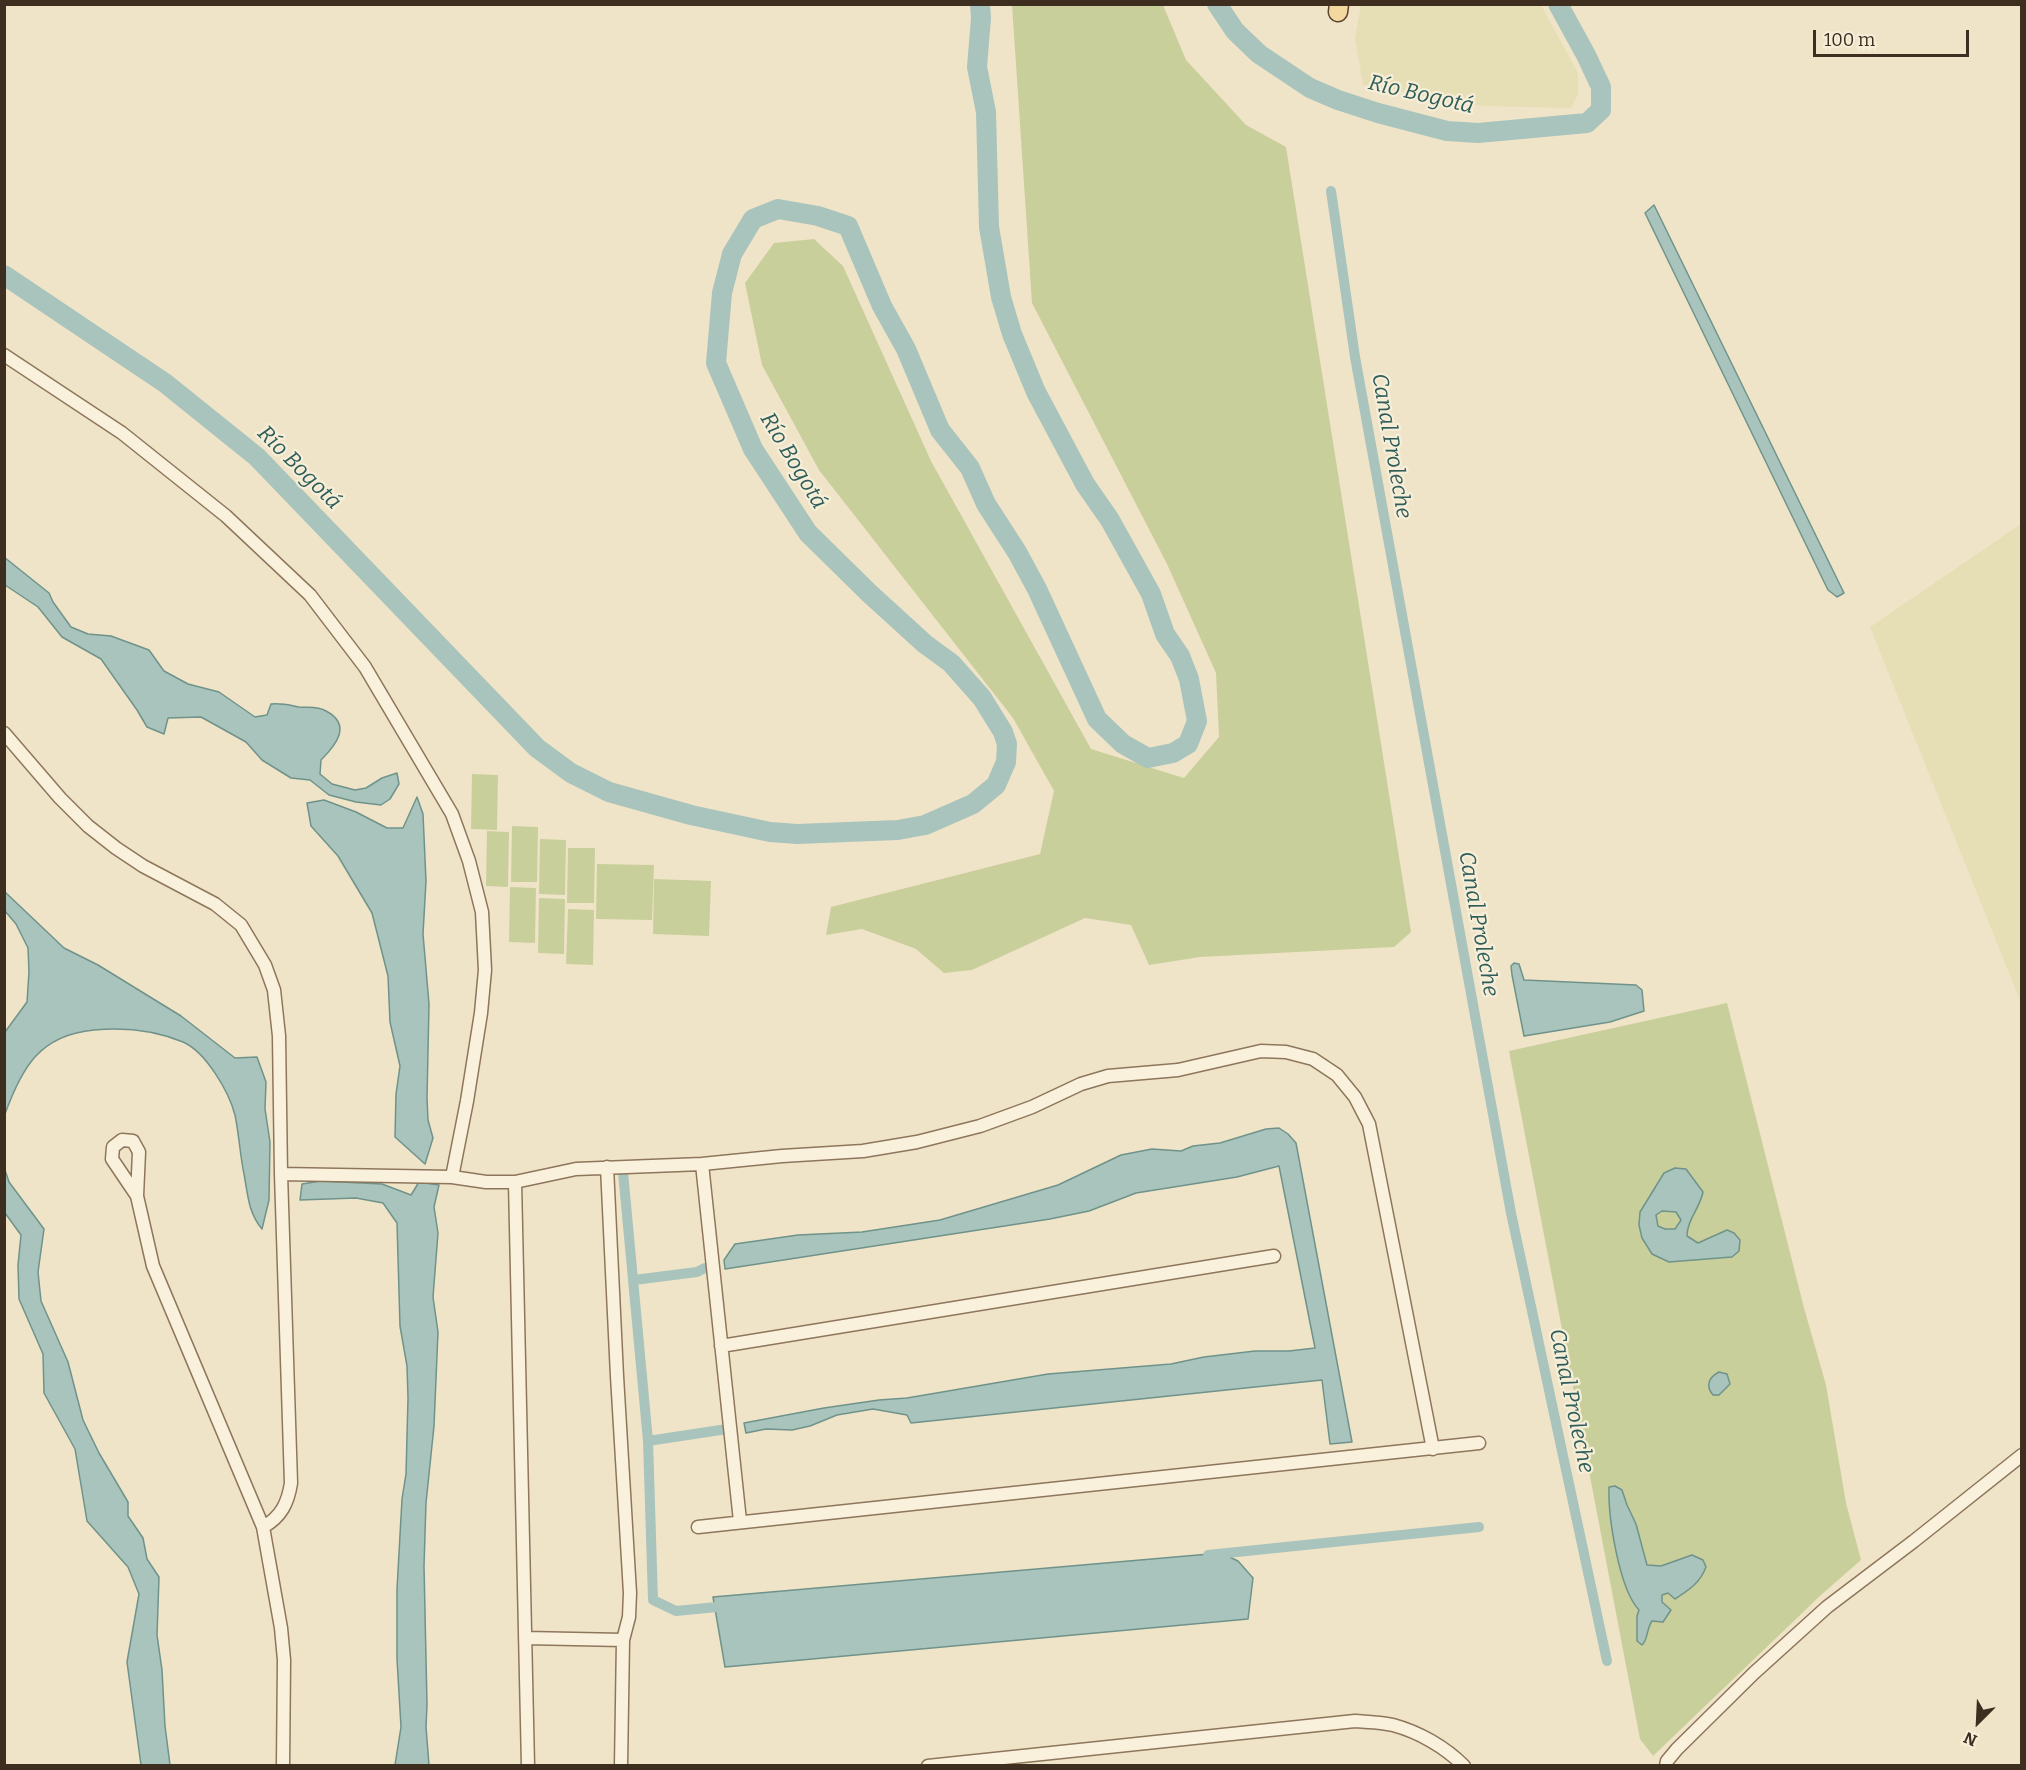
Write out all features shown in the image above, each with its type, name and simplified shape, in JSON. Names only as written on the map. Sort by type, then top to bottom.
[{"type":"street","points":[[4,355],[122,433],[226,516],[310,595],[365,667],[452,814],[469,861],[482,912],[485,970],[469,1090],[452,1177]]},
{"type":"street","points":[[4,733],[60,798],[88,826],[116,849],[143,866],[215,904],[241,925],[266,965],[274,990],[279,1048],[291,1483],[290,1496],[283,1510],[274,1521],[263,1527]]},
{"type":"street","points":[[281,1174],[452,1177],[486,1182],[515,1182],[576,1169],[702,1164],[863,1151],[917,1142],[980,1126],[1032,1107],[1080,1084],[1108,1076],[1178,1070],[1262,1051],[1286,1052],[1313,1059],[1336,1075],[1355,1097],[1369,1124],[1433,1449]]},
{"type":"street","points":[[702,1164],[740,1521]]},
{"type":"street","points":[[608,1167],[617,1377],[630,1593],[629,1617],[623,1640],[621,1766]]},
{"type":"street","points":[[515,1182],[528,1766]]},
{"type":"street","points":[[137,1196],[153,1266],[263,1527],[281,1628],[284,1660],[283,1766]]},
{"type":"street","points":[[721,1346],[1274,1256]]},
{"type":"street","points":[[698,1527],[1479,1443]]},
{"type":"street","points":[[1666,1766],[1667,1761],[1677,1749],[1754,1673],[1827,1607],[2022,1455]]},
{"type":"street","points":[[525,1638],[623,1640]]},
{"type":"street","points":[[928,1766],[1355,1721],[1393,1725],[1424,1737],[1450,1752],[1464,1766]]},
{"type":"shaded area","points":[[1361,5],[1541,5],[1578,73],[1578,94],[1571,108],[1482,106],[1363,85],[1355,38]]},
{"type":"shaded area","points":[[2021,524],[2021,1003],[1870,627]]},
{"type":"green space","points":[[1012,5],[1163,5],[1186,60],[1246,125],[1286,147],[1411,932],[1394,947],[1200,957],[1149,965],[1131,925],[1085,918],[972,970],[944,973],[916,949],[862,929],[826,935],[831,907],[1040,854],[1054,791],[1013,718],[819,470],[762,365],[745,283],[774,243],[814,239],[843,266],[931,461],[1091,749],[1184,778],[1219,737],[1216,673],[1167,564],[1032,303]]},
{"type":"green space","points":[[472,774],[498,775],[497,830],[471,829]]},
{"type":"green space","points":[[512,826],[538,827],[537,882],[511,882]]},
{"type":"green space","points":[[487,831],[509,832],[508,887],[486,886]]},
{"type":"green space","points":[[540,839],[566,840],[565,895],[539,894]]},
{"type":"green space","points":[[568,848],[595,848],[594,903],[567,903]]},
{"type":"green space","points":[[597,864],[654,865],[652,920],[596,919]]},
{"type":"green space","points":[[654,879],[711,881],[709,936],[653,934]]},
{"type":"green space","points":[[510,887],[536,888],[535,943],[509,942]]},
{"type":"green space","points":[[539,898],[565,899],[564,954],[538,953]]},
{"type":"green space","points":[[568,909],[594,910],[593,965],[566,964]]},
{"type":"green space","points":[[1727,1003],[1804,1308],[1826,1385],[1846,1503],[1861,1560],[1821,1595],[1653,1756],[1640,1739],[1509,1051]]},
{"type":"water","points":[[1654,205],[1844,593],[1837,597],[1828,590],[1645,213]]},
{"type":"water","points":[[4,557],[49,593],[71,627],[88,634],[111,636],[149,650],[164,671],[188,684],[219,692],[255,717],[267,715],[271,704],[323,709],[334,717],[340,729],[336,742],[321,760],[320,774],[332,784],[355,790],[366,788],[382,778],[397,773],[399,784],[390,799],[381,805],[329,795],[310,780],[291,778],[262,760],[246,742],[201,717],[168,718],[164,734],[147,727],[101,659],[62,637],[38,607],[5,585]]},
{"type":"water","points":[[417,797],[423,814],[426,881],[423,934],[429,1004],[427,1098],[428,1120],[433,1138],[425,1164],[395,1137],[396,1094],[400,1066],[390,1022],[388,976],[372,913],[338,856],[311,826],[307,803],[324,800],[356,812],[387,828],[403,828]]},
{"type":"water","points":[[5,892],[64,948],[98,965],[181,1016],[235,1058],[257,1057],[266,1082],[265,1109],[270,1142],[269,1200],[262,1229],[249,1203],[232,1106],[222,1084],[208,1063],[192,1047],[183,1042],[150,1032],[117,1029],[75,1033],[60,1039],[47,1046],[26,1068],[5,1114],[5,1032],[27,1002],[29,972],[28,948],[16,924],[5,911]]},
{"type":"water","points":[[1514,963],[1519,964],[1524,980],[1636,985],[1642,990],[1644,1011],[1610,1022],[1524,1036],[1512,975],[1511,966]]},
{"type":"water","points":[[1279,1128],[1296,1143],[1352,1442],[1330,1444],[1322,1380],[911,1423],[907,1415],[873,1409],[837,1415],[810,1426],[792,1430],[766,1429],[746,1433],[744,1423],[824,1408],[907,1398],[1048,1374],[1171,1364],[1204,1357],[1255,1351],[1315,1348],[1279,1166],[1237,1177],[1136,1193],[1089,1211],[1050,1219],[725,1269],[724,1260],[735,1244],[798,1235],[862,1232],[940,1220],[1058,1185],[1121,1155],[1152,1149],[1181,1151],[1193,1146],[1220,1143],[1266,1129]]},
{"type":"water","points":[[1675,1168],[1686,1169],[1703,1192],[1689,1225],[1687,1236],[1698,1243],[1727,1230],[1734,1233],[1740,1240],[1739,1251],[1732,1257],[1669,1262],[1652,1254],[1642,1238],[1639,1225],[1640,1212],[1664,1173]],"holes":[[[1662,1211],[1676,1212],[1681,1220],[1675,1229],[1658,1226],[1656,1215]]]},
{"type":"water","points":[[5,1170],[9,1182],[44,1229],[38,1272],[41,1301],[68,1362],[83,1420],[99,1453],[128,1502],[128,1516],[143,1538],[147,1559],[159,1577],[157,1635],[170,1765],[141,1765],[127,1662],[139,1594],[128,1567],[87,1521],[75,1449],[44,1393],[43,1354],[19,1299],[18,1265],[21,1235],[5,1213]]},
{"type":"water","points":[[321,1181],[382,1184],[411,1195],[419,1182],[439,1185],[434,1207],[438,1233],[433,1297],[438,1332],[424,1566],[426,1727],[429,1765],[395,1765],[401,1727],[397,1659],[397,1589],[402,1499],[406,1474],[408,1398],[407,1366],[400,1326],[397,1223],[383,1203],[356,1198],[300,1200],[302,1184]]},
{"type":"water","points":[[1719,1372],[1727,1374],[1730,1384],[1719,1395],[1713,1395],[1709,1382]]},
{"type":"water","points":[[1615,1486],[1622,1490],[1636,1524],[1647,1565],[1661,1566],[1692,1555],[1703,1560],[1706,1567],[1697,1582],[1675,1599],[1668,1593],[1662,1595],[1662,1602],[1671,1610],[1663,1622],[1652,1621],[1642,1645],[1637,1641],[1639,1610],[1626,1586],[1616,1552],[1609,1500],[1609,1487]]},
{"type":"water","points":[[1221,1553],[1238,1561],[1253,1578],[1248,1619],[725,1667],[713,1597]]},
{"type":"waterway","name":"Río Bogotá","points":[[4,275],[165,383],[257,457],[537,748],[571,773],[609,792],[691,815],[770,832],[797,834],[898,830],[925,825],[973,804],[996,785],[1006,762],[1007,744],[1003,732],[982,698],[951,663],[925,644],[808,533],[753,449],[716,363],[722,293],[732,254],[753,219],[778,209],[818,216],[848,226],[882,306],[906,349],[940,430],[970,468],[986,504],[1017,552],[1037,589],[1097,719],[1123,744],[1148,758],[1173,753],[1188,744],[1197,721],[1189,679],[1180,656],[1165,634],[1151,594],[1110,520],[1085,484],[1036,392],[1012,334],[1001,297],[989,227],[986,112],[977,67],[980,4]]},
{"type":"waterway","name":"Río Bogotá","points":[[1217,4],[1235,31],[1259,54],[1310,88],[1378,113],[1447,131],[1478,133],[1587,123],[1601,110],[1601,87],[1558,4]]},
{"type":"waterway","name":"Canal Proleche","points":[[1331,191],[1355,357],[1511,1213],[1607,1661]]},
{"type":"waterway","points":[[623,1172],[648,1441],[653,1600],[676,1611],[727,1606]]},
{"type":"waterway","points":[[634,1280],[697,1272],[705,1268]]},
{"type":"waterway","points":[[648,1441],[727,1429]]},
{"type":"waterway","points":[[1208,1555],[1479,1527]]}]
